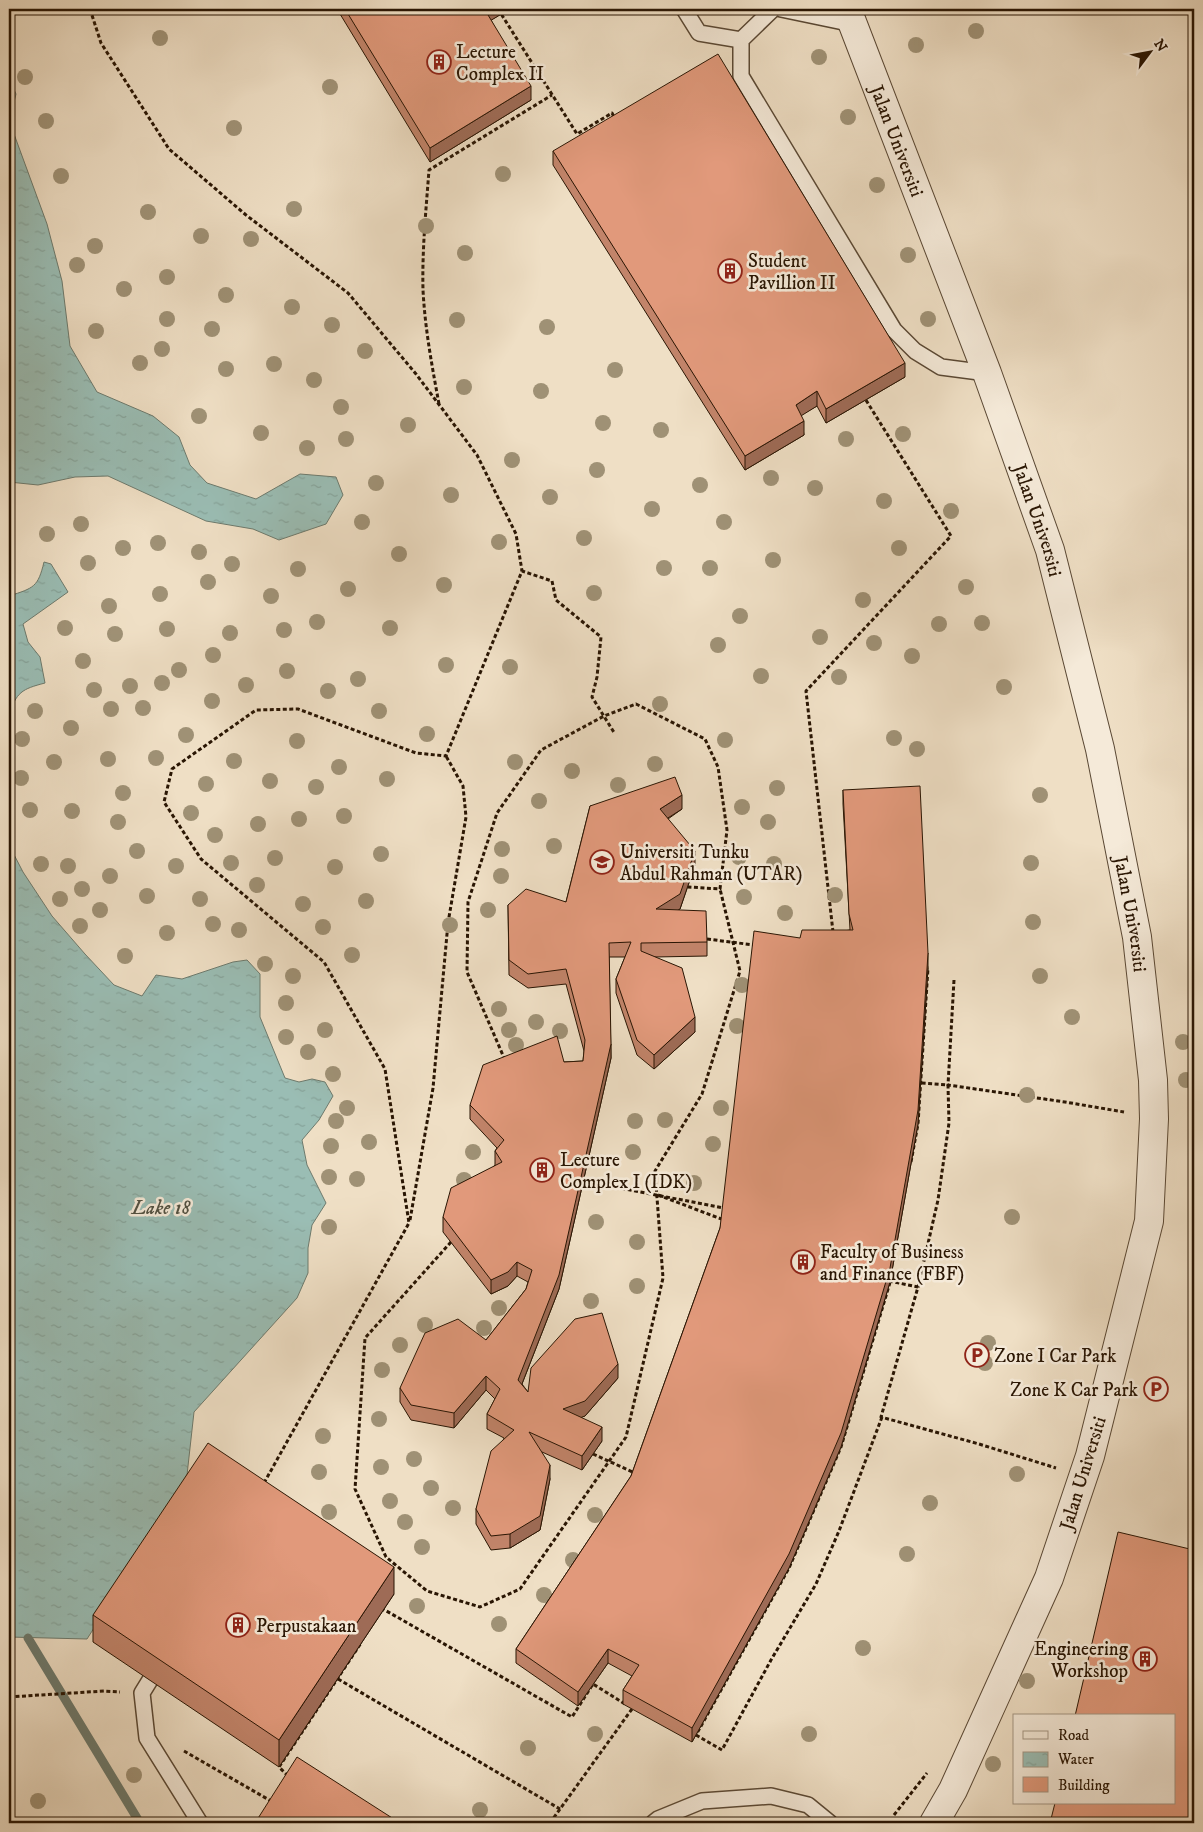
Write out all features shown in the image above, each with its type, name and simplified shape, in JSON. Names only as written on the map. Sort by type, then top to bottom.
[{"type":"street","name":"Jalan Universiti","points":[[850,16],[988,373],[1050,550],[1100,749],[1137,937],[1153,1080],[1154,1119],[1149,1221],[1090,1456],[1049,1578],[953,1790],[934,1823]]},
{"type":"lane","points":[[684,9],[699,33],[741,40]]},
{"type":"lane","points":[[773,9],[741,40],[741,76],[894,330],[915,351],[941,367],[988,373]]},
{"type":"lane","points":[[781,9],[850,16]]},
{"type":"lane","points":[[150,1680],[142,1692],[147,1738],[200,1823]]},
{"type":"lane","points":[[652,1823],[702,1802],[772,1796],[808,1805],[830,1823]]},
{"type":"path","points":[[90,9],[101,43],[169,149],[246,215],[348,293],[416,374],[477,455],[516,534],[522,571],[446,756]]},
{"type":"path","points":[[498,9],[577,134],[612,114],[619,126]]},
{"type":"path","points":[[439,405],[427,338],[423,291],[423,242],[429,170],[552,95]]},
{"type":"path","points":[[833,935],[806,691],[950,536],[861,392]]},
{"type":"path","points":[[522,571],[552,581],[556,600],[601,637],[597,677],[592,697],[615,734]]},
{"type":"path","points":[[452,1242],[365,1338],[356,1489],[386,1557],[427,1591],[480,1607],[520,1589],[626,1437],[663,1278],[655,1171],[702,1094],[740,970],[720,889],[727,830],[718,767],[706,739],[636,704],[604,716],[541,750],[497,813],[468,902],[467,972],[506,1060]]},
{"type":"path","points":[[409,1223],[385,1069],[324,962],[201,859],[164,802],[172,769],[256,710],[298,709],[416,753],[446,756]]},
{"type":"path","points":[[264,1483],[409,1223],[433,1088],[448,923],[466,818],[463,786],[446,756]]},
{"type":"path","points":[[688,887],[720,889]]},
{"type":"path","points":[[707,939],[754,945]]},
{"type":"path","points":[[910,1170],[918,1124],[928,968],[919,965]]},
{"type":"path","points":[[687,1731],[722,1750],[771,1660],[816,1584],[839,1532],[882,1417],[918,1288],[938,1200],[949,1123],[948,1085],[954,980]]},
{"type":"path","points":[[921,1083],[948,1085],[1065,1102],[1133,1114]]},
{"type":"path","points":[[583,1181],[724,1208]]},
{"type":"path","points":[[658,1195],[733,1223]]},
{"type":"path","points":[[696,1735],[789,1568],[841,1447],[892,1272]]},
{"type":"path","points":[[881,1278],[890,1282],[918,1288]]},
{"type":"path","points":[[882,1417],[1060,1469]]},
{"type":"path","points":[[593,1454],[637,1474]]},
{"type":"path","points":[[378,1617],[383,1609],[572,1717],[593,1684],[632,1709],[550,1823]]},
{"type":"path","points":[[290,1778],[279,1767],[363,1640]]},
{"type":"path","points":[[338,1679],[560,1809]]},
{"type":"path","points":[[9,1697],[104,1691]]},
{"type":"path","points":[[146,1729],[273,1802]]},
{"type":"path","points":[[894,1815],[928,1771]]},
{"type":"path","points":[[9,1812],[15,1823]]},
{"type":"water","points":[[9,79],[16,94],[11,114],[14,134],[47,224],[62,281],[70,346],[97,392],[153,416],[179,437],[190,465],[207,483],[256,499],[300,474],[336,477],[343,495],[326,524],[279,540],[253,529],[206,521],[108,476],[75,477],[38,485],[9,482]]},
{"type":"water","points":[[44,562],[51,564],[68,592],[23,624],[28,642],[40,657],[45,683],[31,687],[21,693],[14,702],[9,716],[9,596],[34,585],[40,577]]},
{"type":"water","name":"Lake 18","points":[[9,845],[23,872],[52,916],[114,985],[142,996],[156,975],[182,979],[233,962],[247,960],[260,974],[260,1017],[285,1078],[299,1082],[312,1079],[325,1082],[333,1096],[319,1120],[302,1140],[307,1165],[326,1203],[312,1225],[308,1248],[308,1273],[297,1298],[194,1412],[186,1484],[87,1639],[9,1637]]},
{"type":"building","name":"Lecture Complex II","points":[[345,9],[487,9],[485,10],[531,86],[430,148]]},
{"type":"building","name":"Student Pavillion II","points":[[718,54],[905,363],[826,409],[817,391],[796,405],[804,421],[745,456],[553,151]]},
{"type":"building","name":"Lecture Complex I (IDK)","points":[[675,777],[682,795],[660,809],[695,851],[680,894],[656,909],[706,911],[707,942],[641,943],[641,951],[682,968],[695,1017],[654,1055],[637,1040],[616,979],[631,942],[609,943],[611,1044],[559,1275],[518,1380],[528,1392],[531,1368],[575,1319],[602,1313],[618,1364],[585,1401],[563,1409],[602,1427],[582,1456],[529,1432],[550,1465],[540,1516],[510,1534],[491,1536],[476,1509],[491,1451],[514,1430],[487,1414],[500,1389],[486,1376],[454,1413],[411,1405],[400,1388],[425,1333],[458,1319],[486,1340],[526,1289],[532,1270],[517,1262],[508,1272],[491,1280],[443,1217],[451,1188],[502,1162],[495,1151],[504,1140],[470,1105],[483,1065],[557,1036],[564,1062],[583,1061],[585,1040],[566,969],[528,974],[509,960],[508,905],[526,889],[566,902],[590,806]]},
{"type":"building","name":"Faculty of Business and Finance (FBF)","points":[[920,786],[928,953],[918,1110],[890,1268],[841,1433],[789,1554],[692,1728],[623,1690],[639,1665],[608,1649],[578,1692],[516,1649],[631,1476],[720,1228],[754,931],[800,938],[802,930],[853,930],[849,914],[843,790]]},
{"type":"building","name":"Perpustakaan","points":[[208,1443],[394,1567],[279,1740],[93,1615]]},
{"type":"building","name":"Engineering Workshop","points":[[1118,1532],[1194,1550],[1194,1823],[1050,1823],[1055,1804],[1176,1804],[1176,1714],[1075,1714]]},
{"type":"building","points":[[297,1757],[400,1823],[255,1823]]},
{"type":"waterway","points":[[28,1638],[140,1823]]},
{"type":"place","name":"Lecture Complex II","points":[[439,62]]},
{"type":"place","name":"Student Pavillion II","points":[[730,271]]},
{"type":"place","name":"Universiti Tunku Abdul Rahman (UTAR)","points":[[602,862]]},
{"type":"place","name":"Lecture Complex I (IDK)","points":[[542,1170]]},
{"type":"place","name":"Faculty of Business and Finance (FBF)","points":[[803,1262]]},
{"type":"place","name":"Zone I Car Park","points":[[977,1355]]},
{"type":"place","name":"Zone K Car Park","points":[[1156,1389]]},
{"type":"place","name":"Perpustakaan","points":[[238,1625]]},
{"type":"place","name":"Engineering Workshop","points":[[1145,1659]]}]
